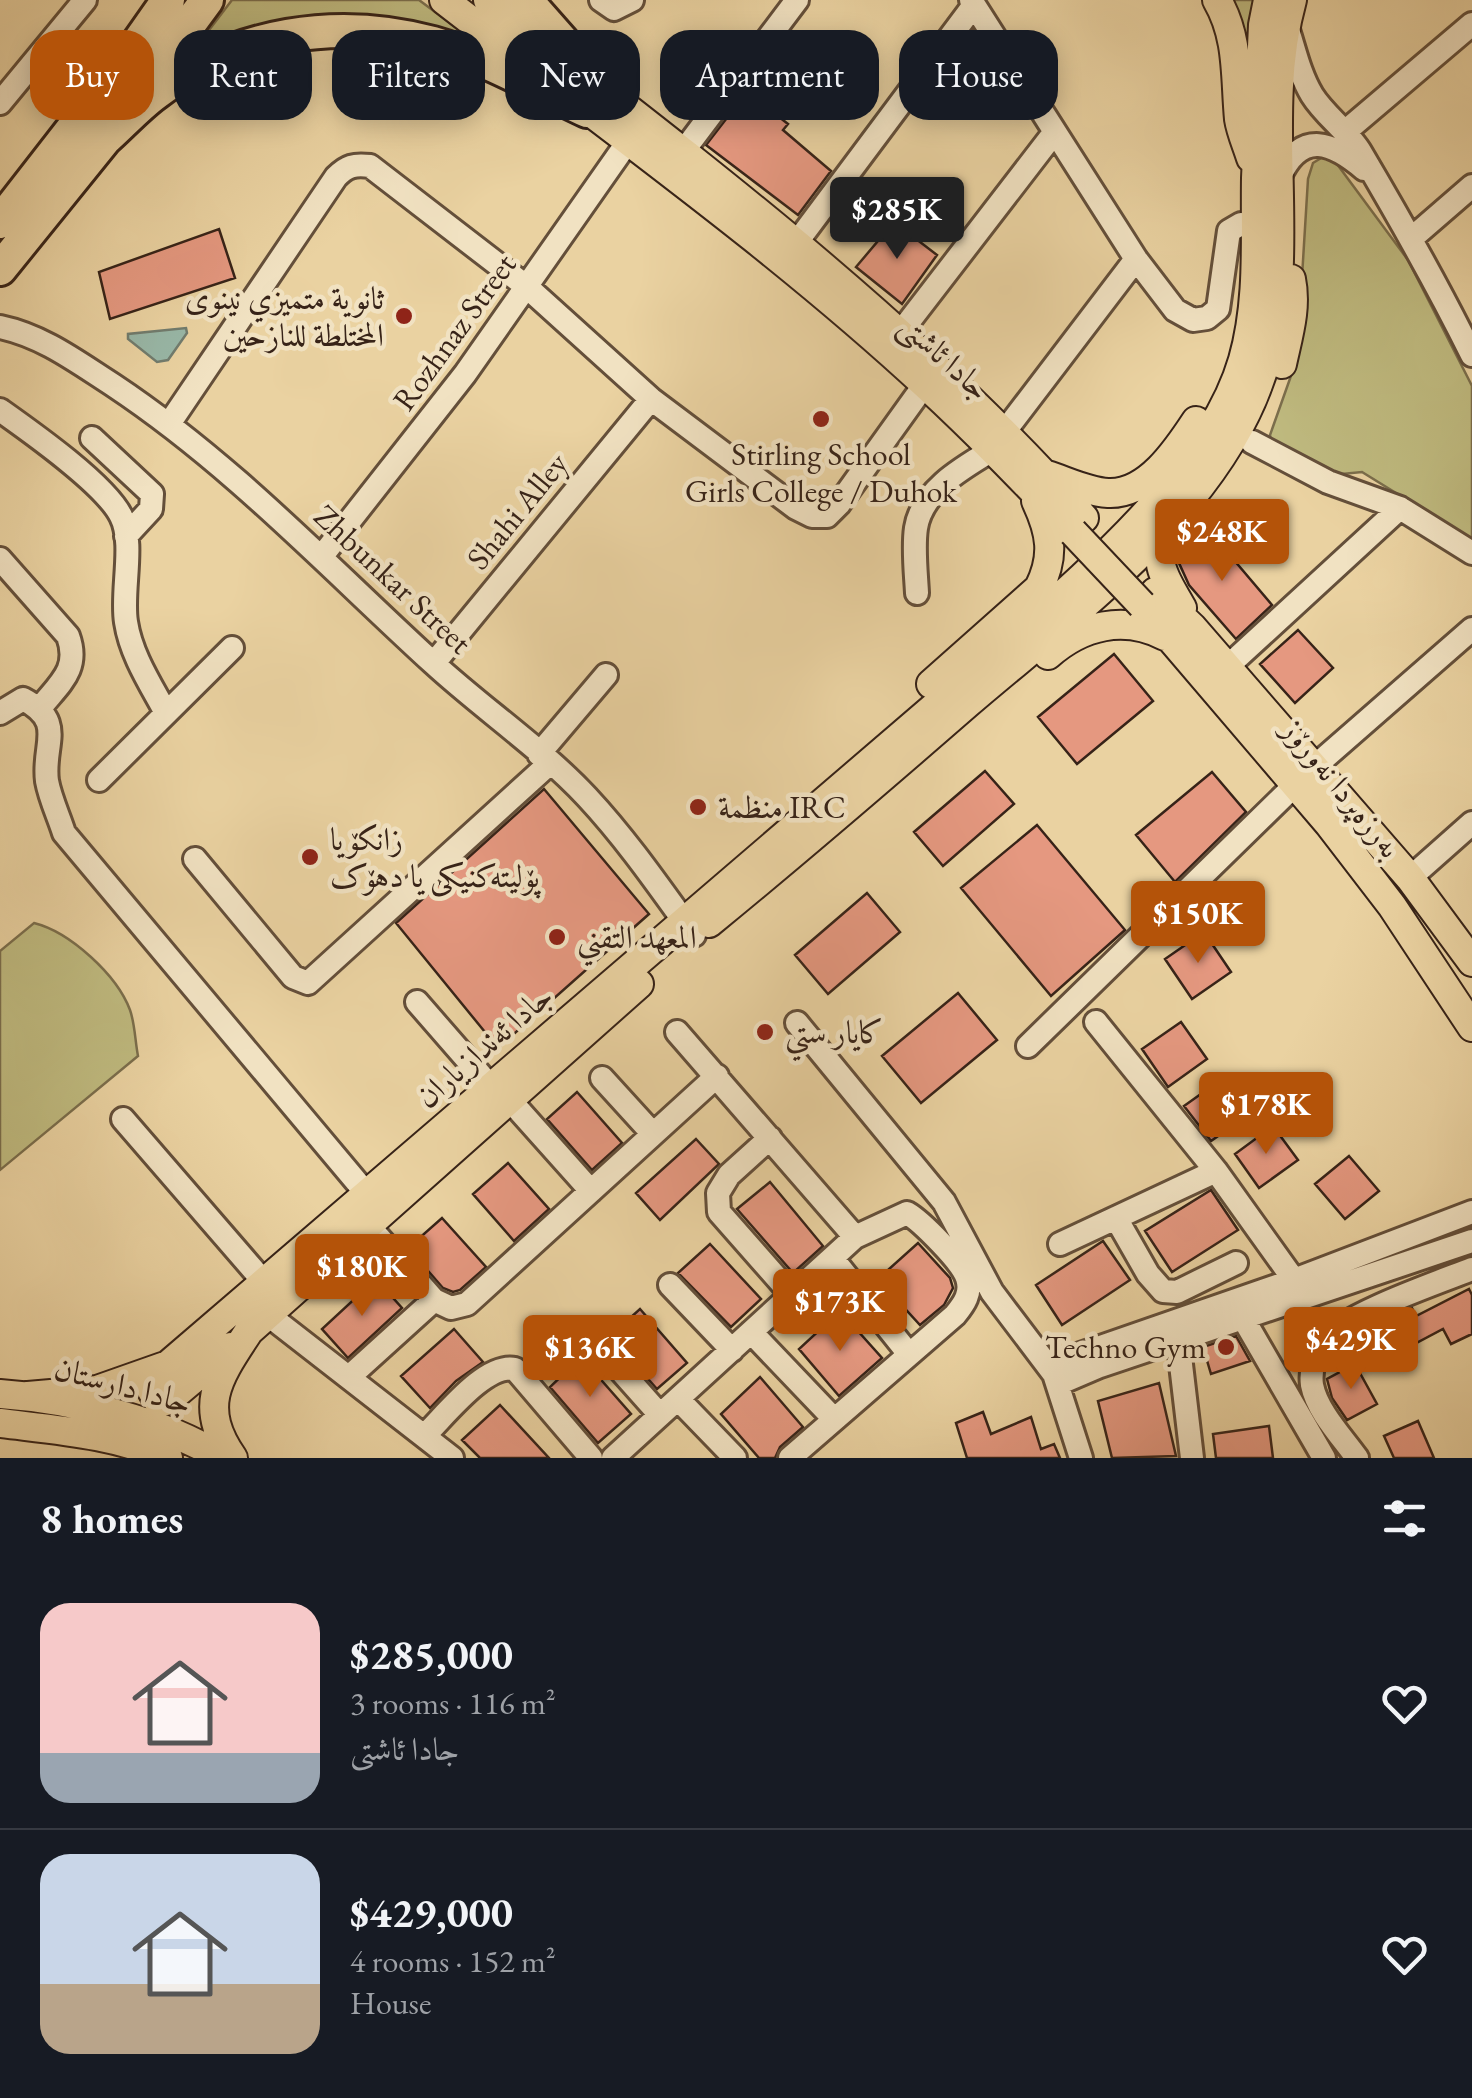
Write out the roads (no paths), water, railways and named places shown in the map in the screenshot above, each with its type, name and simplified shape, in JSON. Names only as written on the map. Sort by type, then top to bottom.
[{"type":"highway","points":[[134,30],[142,0]]},
{"type":"highway","points":[[147,30],[168,0]]},
{"type":"highway","points":[[0,270],[105,139],[207,0]]},
{"type":"highway","points":[[526,0],[547,30]]},
{"type":"highway","points":[[105,139],[155,93],[251,42],[313,32],[358,32],[434,44],[505,70]]},
{"type":"highway","points":[[0,222],[79,120]]},
{"type":"main road","name":"جادا ئاشتی","points":[[444,0],[505,41]]},
{"type":"main road","name":"جادا ئاشتی","points":[[488,0],[520,30]]},
{"type":"main road","points":[[781,851],[846,825],[898,786],[1054,649],[1074,636],[1091,628],[1117,624],[1181,633],[1160,566],[1164,540],[1226,479],[1252,442],[1279,380],[1294,292],[1282,232],[1239,123],[1236,50],[1217,0]]},
{"type":"main road","points":[[1184,488],[1233,390],[1244,358],[1254,303],[1264,183],[1263,26],[1282,7]]},
{"type":"main road","name":"جادا ئاشتی","points":[[612,120],[629,140],[828,300],[925,384],[999,440]]},
{"type":"main road","name":"جادا ئاشتی","points":[[627,120],[682,153],[796,242],[900,333],[1148,598]]},
{"type":"main road","points":[[781,851],[817,790],[1039,588],[1049,569],[1052,550],[1037,480],[1105,493],[1120,492],[1144,481],[1178,448],[1221,376],[1230,348],[1242,224],[1264,183]]},
{"type":"main road","points":[[1184,488],[1238,428],[1266,358],[1282,232]]},
{"type":"main road","name":"جادا ئەندازیاران","points":[[233,1458],[214,1424],[212,1409],[225,1367],[258,1322],[367,1224],[500,1093],[689,928],[1105,585],[1184,488]]},
{"type":"main road","name":"بەرزەپردا نەورۆز","points":[[1148,598],[1305,776],[1410,878],[1472,962]]},
{"type":"main road","name":"بەرزەپردا نەورۆز","points":[[1181,633],[1226,667],[1305,776],[1472,1028]]},
{"type":"main road","name":"جادا ئەندازیاران","points":[[14,1395],[97,1390],[168,1365],[366,1193],[500,1093]]},
{"type":"main road","points":[[168,1365],[150,1387],[156,1398],[167,1401],[258,1322]]},
{"type":"main road","name":"جادا دارستان","points":[[14,1395],[150,1423],[196,1441],[222,1458]]},
{"type":"main road","name":"جادا دارستان","points":[[0,1423],[80,1433],[146,1448],[168,1458]]},
{"type":"street","points":[[0,103],[85,0]]},
{"type":"street","points":[[600,0],[614,10],[632,0]]},
{"type":"street","points":[[682,153],[797,0]]},
{"type":"street","points":[[796,242],[973,3],[1136,258],[1175,310],[1193,320],[1207,318],[1218,309],[1229,231],[1242,224]]},
{"type":"street","points":[[1282,7],[1297,61],[1313,97],[1346,131],[1412,238],[1470,346]]},
{"type":"street","points":[[1346,131],[1472,24]]},
{"type":"street","points":[[900,333],[1054,133]]},
{"type":"street","name":"Rozhnaz Street","points":[[322,556],[415,440],[629,140]]},
{"type":"street","points":[[1264,183],[1296,153],[1322,144],[1346,154],[1374,178]]},
{"type":"street","points":[[169,424],[346,168],[357,164],[370,166],[527,287],[651,400],[812,516],[827,516],[839,504],[925,384]]},
{"type":"street","points":[[1412,238],[1472,186]]},
{"type":"street","points":[[917,593],[916,528],[922,509],[957,471],[999,440],[1136,258]]},
{"type":"street","name":"Zhbunkar Street","points":[[0,326],[43,340],[169,424],[240,482],[434,664],[586,796],[628,844],[689,928]]},
{"type":"street","name":"Shahi Alley","points":[[434,664],[651,400]]},
{"type":"street","points":[[0,410],[56,452],[109,500],[124,521],[124,609],[128,633],[166,713]]},
{"type":"street","points":[[92,438],[152,494],[151,509],[126,536]]},
{"type":"street","points":[[1252,442],[1328,482],[1400,508],[1472,553]]},
{"type":"street","points":[[1226,667],[1400,508]]},
{"type":"street","points":[[0,559],[68,636],[73,652],[69,673],[40,708]]},
{"type":"street","points":[[1028,1046],[1305,776],[1472,628]]},
{"type":"street","points":[[99,780],[232,648]]},
{"type":"street","points":[[195,859],[292,977],[308,983],[544,759],[606,675]]},
{"type":"street","points":[[0,714],[23,699],[40,708],[52,732],[47,780],[64,834],[366,1193]]},
{"type":"street","points":[[1410,878],[1472,823]]},
{"type":"street","points":[[417,1002],[592,1191]]},
{"type":"street","points":[[1096,1022],[1216,1171],[1294,1280]]},
{"type":"street","points":[[797,1024],[938,1193],[992,1292],[1054,1374],[1080,1458]]},
{"type":"street","points":[[677,1032],[855,1237]]},
{"type":"street","points":[[367,1224],[434,1300],[451,1308],[467,1304],[717,1076]]},
{"type":"street","points":[[602,1078],[654,1134]]},
{"type":"street","points":[[122,1119],[264,1282]]},
{"type":"street","points":[[770,1138],[729,1175],[718,1193],[719,1212],[792,1295]]},
{"type":"street","points":[[1060,1244],[1216,1171]]},
{"type":"street","points":[[1054,1374],[1472,1212]]},
{"type":"street","points":[[613,1458],[855,1237],[907,1213],[922,1221],[967,1277],[968,1298],[956,1315],[790,1458]]},
{"type":"street","points":[[1116,1218],[1148,1274],[1163,1291],[1177,1292],[1236,1263]]},
{"type":"street","points":[[1097,1357],[1178,1340],[1472,1241]]},
{"type":"street","points":[[832,1258],[908,1353]]},
{"type":"street","points":[[1357,1458],[1321,1407],[1312,1384],[1314,1360],[1324,1338],[1343,1324],[1472,1268]]},
{"type":"street","points":[[670,1285],[732,1350]]},
{"type":"street","points":[[1326,1290],[1343,1324]]},
{"type":"street","points":[[349,1378],[434,1300]]},
{"type":"street","points":[[1243,1318],[1324,1458]]},
{"type":"street","points":[[258,1322],[349,1378],[452,1458]]},
{"type":"street","points":[[751,1332],[834,1419]]},
{"type":"street","points":[[1178,1340],[1192,1458]]},
{"type":"street","points":[[596,1343],[660,1415]]},
{"type":"street","points":[[424,1436],[484,1377],[504,1367],[515,1369],[591,1458]]},
{"type":"street","points":[[678,1399],[734,1458]]},
{"type":"place","name":"ثانوية متميزي نينوى المختلطة للنازحين","points":[[404,316]]},
{"type":"place","name":"Stirling School Girls College / Duhok","points":[[821,419]]},
{"type":"place","name":"منظمة IRC","points":[[698,807]]},
{"type":"place","name":"زانکۆیا پۆلیتەکنیکی یا دهۆک","points":[[310,857]]},
{"type":"place","name":"المعهد التقني","points":[[557,937]]},
{"type":"place","name":"كايار ستي","points":[[765,1032]]},
{"type":"place","name":"Techno Gym","points":[[1226,1347]]}]
